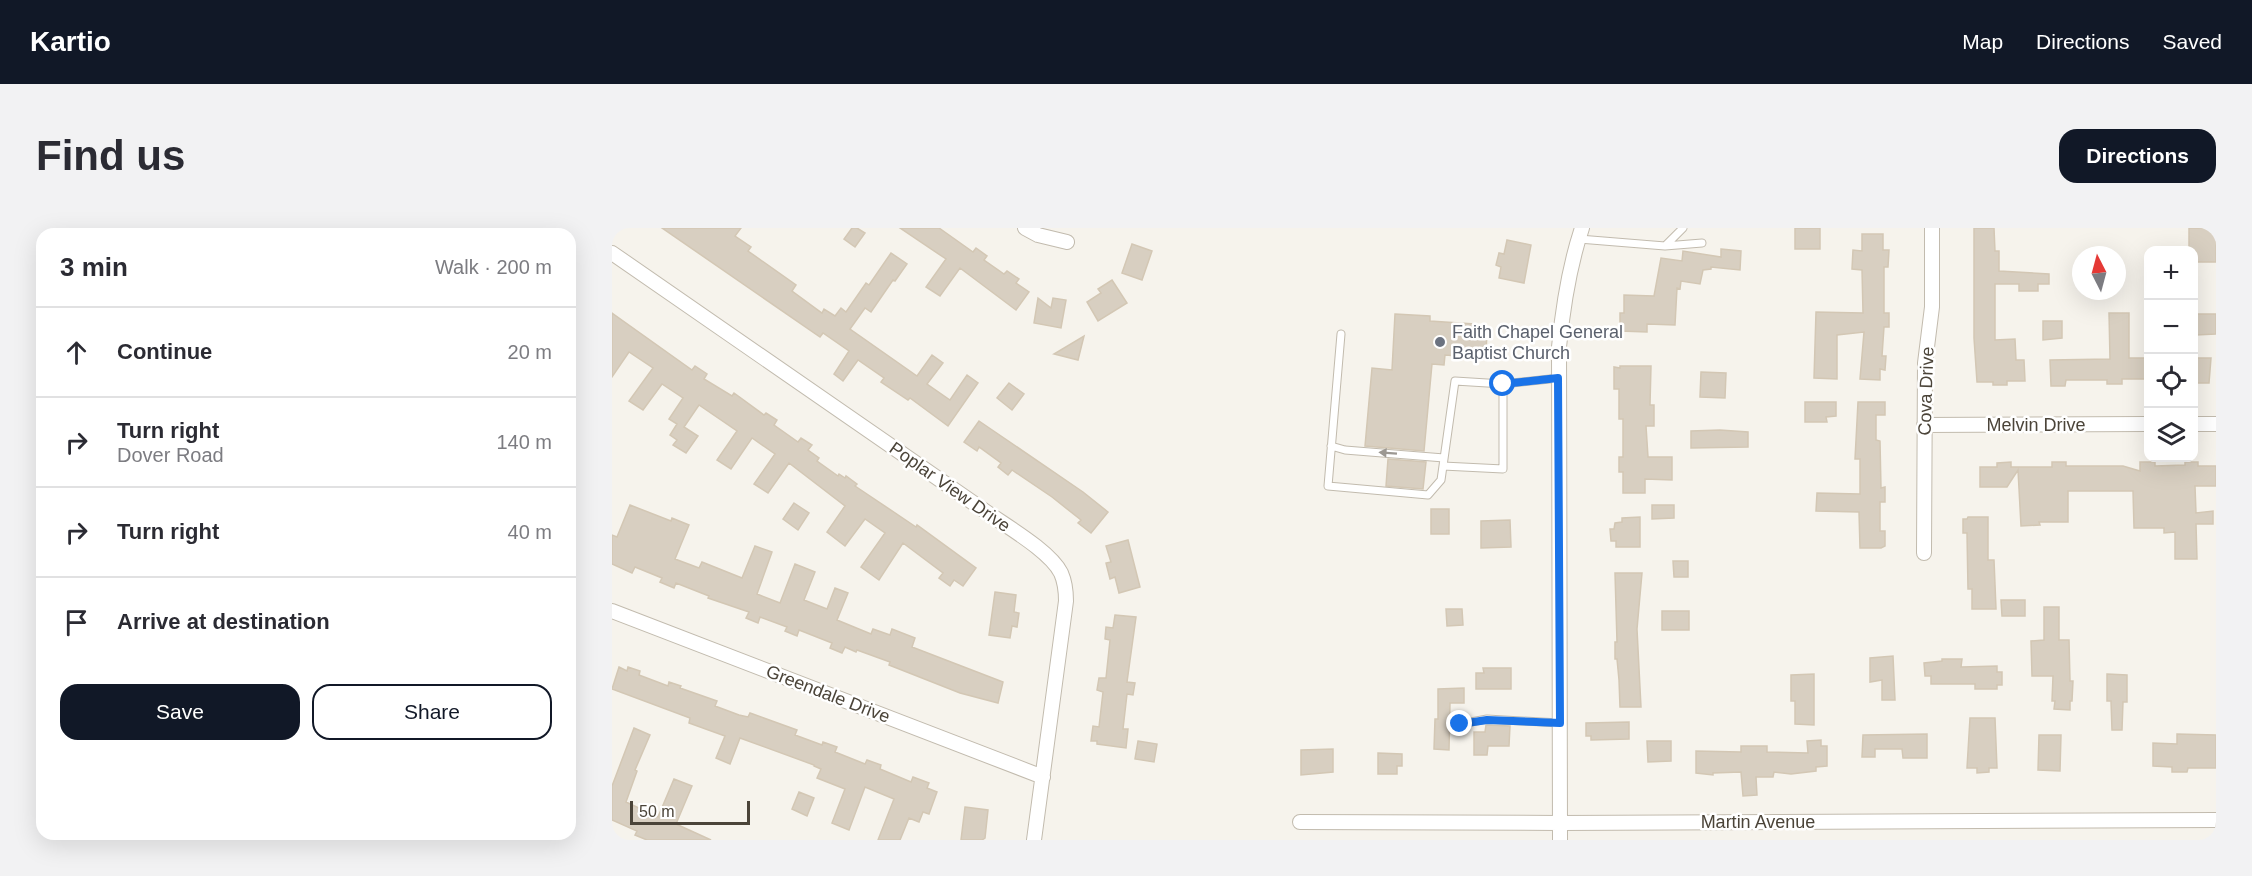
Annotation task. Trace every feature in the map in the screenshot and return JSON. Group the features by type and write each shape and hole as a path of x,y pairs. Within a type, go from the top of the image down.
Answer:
{"street":[{"path":"1025,228 1038,235 1067,242"},
{"name":"Cova Drive","path":"1924,553 1925,363 1932,307 1932,228"},
{"path":"1560,840 1558,378 1563,309 1580,233"},
{"name":"Poplar View Drive","path":"612,253 985,511 1053,561 1066,587 1066,601 1034,840"},
{"name":"Melvin Drive","path":"1924,425 2144,424"},
{"path":"2198,424 2216,424"},
{"name":"Greendale Drive","path":"612,611 1043,777"},
{"name":"Martin Avenue","path":"1300,822 2216,820"}],"lane":[{"path":"1665,246 1683,228"},
{"path":"1580,233 1665,246 1702,243"},
{"path":"1341,334 1328,486 1428,495 1441,480 1455,381 1503,384 1558,378"},
{"path":"1331,446 1345,450 1503,469 1503,384"},
{"path":"1460,724 1487,720 1560,723"}],"building":[{"path":"662,228 741,228 735,236 751,247 748,251 796,285 792,291 822,313 824,309 835,316 841,308 846,312 866,283 869,285 891,253 907,264 871,312 865,308 850,329 917,376 932,355 943,363 927,384 950,400 967,375 978,383 948,426 910,398 908,400 881,382 884,378 858,360 843,381 834,374 849,351 823,333 820,337"},
{"path":"852,228 865,233 855,247 844,239"},
{"path":"900,228 939,228 973,252 976,248 987,256 984,260 1004,274 1007,271 1019,279 1016,283 1029,292 1016,310 960,268 940,296 926,287 946,259"},
{"path":"1795,228 1820,228 1820,249 1795,249"},
{"path":"1974,228 1994,228 1995,251 1999,251 1999,271 2049,274 2049,284 2038,284 2038,291 2019,291 2019,284 1995,284 1995,340 2015,339 2016,360 2024,360 2025,381 2007,381 2007,385 1977,382 1974,338"},
{"path":"2189,228 2216,228 2216,262 2198,262 2198,246 2189,246"},
{"path":"1862,234 1883,234 1883,250 1889,250 1888,267 1884,267 1884,313 1889,313 1889,327 1884,327 1882,356 1886,356 1885,370 1880,369 1880,380 1860,379 1864,332 1837,335 1837,379 1814,378 1816,312 1863,313 1862,270 1852,269 1853,250 1862,251"},
{"path":"1507,240 1531,245 1524,283 1499,278 1501,267 1496,265 1499,253 1504,254"},
{"path":"1132,244 1152,251 1142,280 1122,273"},
{"path":"1721,249 1741,251 1740,270 1711,267 1711,269 1703,270 1700,284 1681,281 1680,289 1677,288 1675,325 1647,324 1647,332 1620,331 1620,313 1624,313 1624,295 1654,296 1661,258 1682,261 1683,251 1721,257"},
{"path":"1112,280 1127,303 1098,321 1087,302 1101,293 1098,289"},
{"path":"1038,298 1051,308 1053,298 1066,300 1061,328 1034,323"},
{"path":"612,313 692,370 695,366 707,374 704,379 732,396 734,393 764,415 766,413 777,420 774,425 798,442 801,438 812,445 808,450 819,458 817,461 838,476 839,474 845,478 846,476 857,484 855,486 916,527 917,525 976,568 963,586 954,580 950,586 939,578 943,573 903,543 879,580 861,567 885,533 865,519 845,546 827,532 845,506 789,463 768,493 754,484 775,454 752,438 731,469 717,460 737,431 699,405 684,427 698,436 686,453 673,445 677,440 670,435 677,424 669,419 683,398 662,384 643,410 629,401 653,368 629,352 612,377"},
{"path":"2109,313 2129,313 2129,358 2144,358 2144,379 2122,379 2122,384 2107,384 2107,380 2066,380 2065,386 2051,386 2050,360 2110,359"},
{"path":"1395,314 1430,316 1430,321 1474,324 1474,327 1487,330 1486,354 1471,355 1471,357 1445,355 1444,365 1432,364 1424,451 1365,446 1372,368 1392,370"},
{"path":"2198,314 2216,314 2216,334 2198,335"},
{"path":"2043,321 2062,321 2062,338 2043,340"},
{"path":"1084,336 1078,360 1054,354"},
{"path":"2198,358 2211,358 2209,383 2198,383"},
{"path":"1620,366 1651,366 1650,405 1654,405 1654,426 1646,426 1648,457 1672,457 1672,480 1645,479 1645,493 1623,493 1623,472 1619,472 1619,457 1623,457 1623,419 1619,419 1619,389 1614,389 1614,367 1620,368"},
{"path":"1701,372 1726,373 1725,398 1700,397"},
{"path":"1009,383 1024,394 1012,410 997,398"},
{"path":"1805,402 1836,402 1836,416 1826,417 1827,422 1805,422"},
{"path":"1858,402 1885,402 1885,415 1876,415 1876,440 1880,441 1881,488 1885,487 1885,502 1880,502 1880,531 1885,531 1885,546 1881,548 1860,548 1859,512 1816,511 1817,493 1860,494 1860,459 1855,459"},
{"path":"979,421 1083,492 1108,512 1091,533 1078,523 1081,520 1052,497 1012,470 1008,475 998,467 1001,463 979,447 977,451 964,442"},
{"path":"1691,431 1748,432 1748,447 1691,448"},
{"path":"1388,459 1426,462 1423,489 1386,486"},
{"path":"2011,462 2011,467 2052,467 2052,462 2066,462 2066,466 2123,466 2140,471 2140,462 2155,462 2155,466 2198,462 2198,466 2216,466 2216,486 2195,486 2196,513 2213,511 2213,524 2196,524 2197,559 2175,559 2175,532 2164,533 2164,528 2134,528 2133,491 2068,491 2068,522 2039,522 2040,525 2021,526 2018,470 2007,487 1980,487 1980,467 1997,467 1997,463"},
{"path":"794,503 809,513 798,530 783,519"},
{"path":"630,505 671,521 672,518 689,525 675,559 699,568 702,562 742,578 755,546 772,552 757,594 780,603 795,564 815,572 804,600 827,609 835,588 848,593 837,620 871,634 873,629 890,635 892,629 915,638 912,647 1003,682 998,703 960,693 857,650 856,652 845,647 842,653 830,648 832,643 799,630 797,636 785,631 787,627 760,617 758,623 746,618 749,612 708,598 709,596 676,583 674,588 660,582 662,578 635,567 632,573 612,564 612,535 617,537"},
{"path":"1652,505 1674,505 1674,518 1652,519"},
{"path":"1431,509 1449,509 1449,534 1431,534"},
{"path":"1640,517 1640,547 1616,547 1616,541 1611,541 1610,529 1614,529 1615,523 1622,522 1622,518"},
{"path":"1988,517 1988,560 1994,560 1996,609 1972,609 1972,589 1968,589 1967,533 1963,533 1963,519"},
{"path":"1510,520 1511,547 1481,548 1481,521"},
{"path":"1128,540 1140,587 1119,593 1115,577 1110,579 1106,563 1111,562 1106,546"},
{"path":"1673,561 1688,561 1688,577 1674,577"},
{"path":"1615,573 1642,573 1637,629 1641,707 1620,707 1617,659 1615,659 1615,642 1617,642"},
{"path":"995,592 1016,595 1014,612 1019,613 1017,627 1012,626 1010,638 989,635"},
{"path":"2001,600 2025,600 2025,616 2002,616"},
{"path":"2044,607 2059,607 2059,640 2069,640 2070,681 2073,681 2070,710 2054,709 2053,676 2032,676 2031,641 2044,640"},
{"path":"1446,609 1462,609 1463,625 1447,626"},
{"path":"1662,611 1689,611 1689,630 1662,630"},
{"path":"1115,615 1136,617 1127,682 1135,683 1133,695 1127,694 1123,729 1128,729 1126,748 1091,741 1093,726 1099,727 1103,692 1097,690 1099,678 1106,678 1110,640 1105,639 1106,627 1113,628"},
{"path":"1893,656 1895,700 1882,700 1882,680 1870,682 1870,658"},
{"path":"1942,659 1962,659 1961,667 1997,666 1997,672 2002,672 2002,685 1997,685 1997,689 1975,689 1975,684 1931,684 1931,676 1925,676 1924,663 1942,661"},
{"path":"619,667 627,671 628,667 640,671 639,675 668,686 669,682 681,686 680,688 717,701 715,706 739,715 748,717 750,713 797,730 795,735 822,745 823,742 837,747 835,752 865,764 867,760 881,765 880,769 911,782 913,777 929,783 927,788 937,792 929,814 923,812 919,822 909,818 900,840 878,840 894,799 865,787 849,830 832,823 845,789 817,778 821,769 740,738 730,764 716,758 725,736 689,723 690,718 612,689"},
{"path":"1483,668 1511,668 1511,689 1476,689 1476,673 1484,673"},
{"path":"1814,674 1814,725 1795,724 1795,701 1791,701 1791,675"},
{"path":"2107,674 2127,675 2127,702 2123,702 2122,730 2112,730 2111,701 2107,701"},
{"path":"1464,688 1464,703 1450,703 1449,750 1434,749 1435,719 1438,719 1438,689"},
{"path":"1970,718 1995,718 1997,768 1989,768 1989,772 1977,773 1977,768 1967,768"},
{"path":"1629,722 1629,739 1591,740 1591,736 1586,736 1586,723"},
{"path":"1486,725 1510,726 1509,746 1488,746 1487,755 1474,755 1474,732 1485,732"},
{"path":"634,728 650,735 635,770 637,771 626,802 658,817 674,779 692,786 676,824 711,840 647,840 635,835 637,831 612,820 612,786"},
{"path":"1927,734 1927,758 1903,758 1902,749 1875,749 1875,757 1862,757 1863,735"},
{"path":"2177,734 2216,735 2216,768 2188,768 2187,772 2172,772 2172,767 2153,766 2153,743 2177,744"},
{"path":"2039,735 2061,735 2060,771 2038,770"},
{"path":"1821,740 1821,746 1827,746 1827,766 1816,767 1816,771 1791,774 1774,772 1773,777 1756,777 1757,795 1743,796 1741,772 1713,773 1713,775 1696,773 1696,751 1741,752 1741,746 1767,746 1767,752 1808,753 1807,741"},
{"path":"1138,741 1157,744 1154,762 1135,759"},
{"path":"1647,741 1671,741 1671,761 1648,762"},
{"path":"1333,749 1333,772 1301,775 1301,750"},
{"path":"1378,753 1402,754 1402,766 1397,766 1397,774 1378,774"},
{"path":"799,792 814,798 807,816 792,809"},
{"path":"965,807 988,810 985,838 982,840 961,840"}],"place":[{"name":"Faith Chapel General Baptist Church","path":"1440,342"}],"route":[{"path":"1460,724 1487,720 1560,723 1558,378 1503,384"}]}
